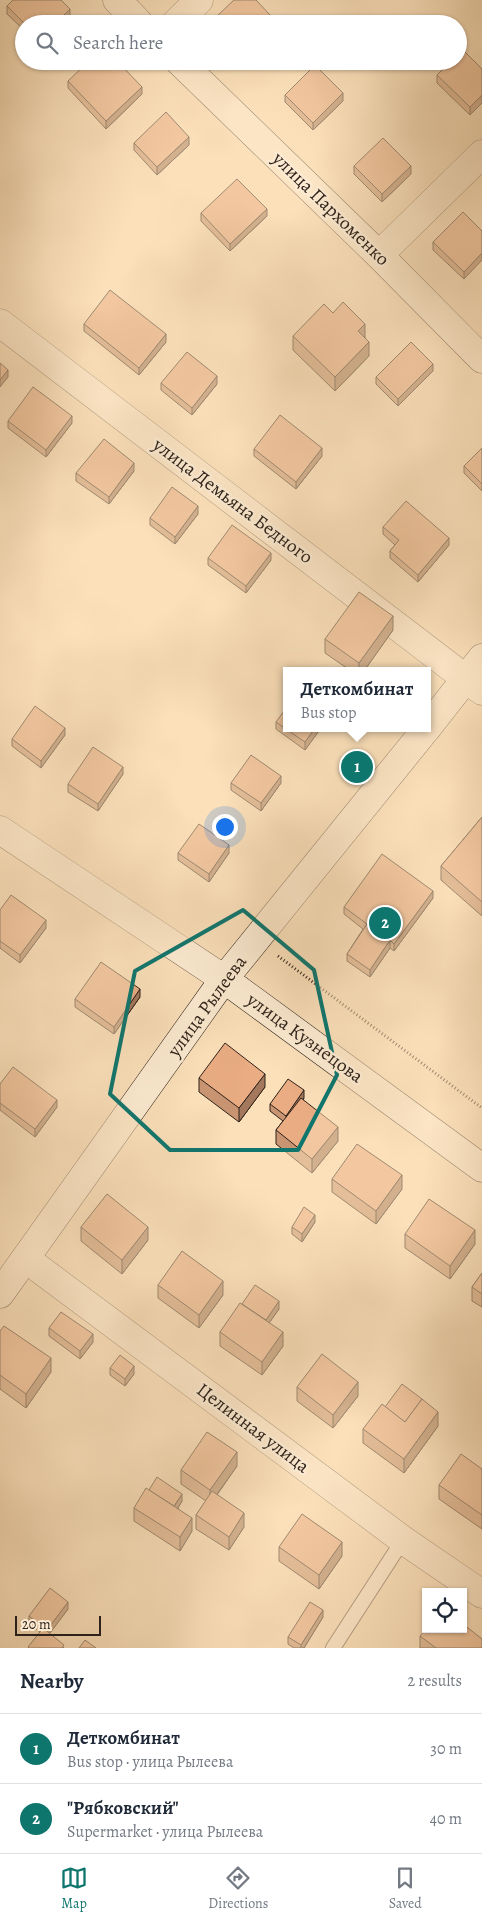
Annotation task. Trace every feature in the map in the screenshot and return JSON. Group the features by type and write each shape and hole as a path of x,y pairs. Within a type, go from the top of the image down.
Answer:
{"street":[{"path":"116,0 131,15"},
{"path":"184,15 199,0"},
{"name":"улица Пархоменко","path":"187,70 379,255 482,359"},
{"path":"379,255 482,154"},
{"name":"улица Демьяна Бедного","path":"0,323 477,676"},
{"name":"улица Рылеева","path":"431,724 477,676"},
{"name":"улица Рылеева","path":"0,1294 224,979 424,732"},
{"name":"улица Кузнецова","path":"0,830 224,979 482,1168"},
{"name":"Целинная улица","path":"26,1259 402,1540 482,1594"}],"lane":[{"path":"333,1648 402,1540"}],"path":[{"path":"256,940 482,1108"}],"highlighted area":[{"path":"243,910 314,970 337,1075 298,1150 170,1150 110,1094 135,971"}],"building":[{"path":"13,0 61,0 70,9 64,15 16,15 7,6"},
{"path":"234,0 256,0 270,15 218,15"},
{"path":"467,54 482,69 482,95 470,107 437,75 442,70 467,70"},
{"path":"80,70 126,70 142,87 106,121 68,81"},
{"path":"310,70 320,70 343,93 313,123 285,95"},
{"path":"166,112 189,137 157,167 134,143"},
{"path":"383,138 411,166 382,194 354,166"},
{"path":"237,179 267,209 230,244 201,213"},
{"path":"463,212 482,231 482,253 464,272 433,242"},
{"path":"110,290 166,334 139,368 84,324"},
{"path":"343,302 365,324 358,331 369,342 335,377 293,336 324,304 333,313"},
{"path":"411,342 433,364 398,399 376,377"},
{"path":"187,352 217,376 192,408 161,383"},
{"path":"0,363 8,370 0,380"},
{"path":"33,387 72,416 46,450 8,421"},
{"path":"280,415 322,448 296,482 254,449"},
{"path":"104,439 134,463 109,497 76,473"},
{"path":"482,448 482,484 464,466"},
{"path":"172,487 198,506 175,537 150,518"},
{"path":"406,501 449,538 418,575 390,551 399,540 383,527"},
{"path":"232,525 271,553 246,586 208,558"},
{"path":"359,592 393,616 359,663 325,639"},
{"path":"35,706 65,728 41,761 12,739"},
{"path":"283,712 283,727 276,722"},
{"path":"290,732 312,732 305,742"},
{"path":"93,747 123,767 98,804 68,784"},
{"path":"251,755 281,776 261,803 231,783"},
{"path":"482,817 482,902 441,866"},
{"path":"199,824 229,845 209,874 178,853"},
{"path":"382,854 433,891 394,944 390,940 370,970 347,954 367,924 344,907"},
{"path":"11,895 46,920 20,955 0,941 0,910"},
{"path":"101,962 140,989 114,1027 75,999"},
{"path":"225,1043 265,1074 239,1108 199,1078"},
{"path":"13,1067 57,1100 35,1129 0,1103 0,1084"},
{"path":"288,1079 304,1090 286,1116 270,1104"},
{"path":"301,1098 338,1127 312,1159 276,1130"},
{"path":"357,1144 402,1175 376,1211 332,1179"},
{"path":"107,1194 148,1227 122,1260 81,1227"},
{"path":"429,1199 475,1230 450,1266 405,1234"},
{"path":"304,1207 315,1215 302,1234 292,1227"},
{"path":"182,1251 223,1281 199,1315 158,1285"},
{"path":"482,1273 482,1294 472,1287"},
{"path":"255,1285 279,1301 266,1320 242,1304"},
{"path":"240,1303 283,1332 262,1362 220,1332"},
{"path":"61,1312 93,1334 80,1351 49,1328"},
{"path":"4,1326 51,1358 26,1394 0,1375 0,1331"},
{"path":"322,1354 358,1382 333,1415 297,1387"},
{"path":"120,1355 134,1366 125,1379 110,1368"},
{"path":"402,1384 422,1399 405,1422 385,1407"},
{"path":"422,1399 438,1412 404,1459 363,1429 382,1404 405,1422"},
{"path":"207,1432 237,1452 210,1490 181,1470"},
{"path":"461,1454 482,1469 482,1515 439,1485"},
{"path":"157,1477 182,1494 174,1506 149,1490"},
{"path":"146,1488 192,1518 180,1537 134,1508"},
{"path":"212,1491 244,1513 229,1537 196,1515"},
{"path":"302,1514 342,1542 319,1575 279,1547"},
{"path":"50,1588 68,1602 47,1630 29,1616"},
{"path":"310,1602 323,1610 301,1645 288,1637"},
{"path":"467,1627 482,1639 482,1648 436,1648 420,1636 423,1633 467,1633"},
{"path":"43,1628 64,1645 62,1648 28,1647"},
{"path":"85,1640 96,1648 79,1648"}],"place":[{"name":"Деткомбинат","path":"357,767"},
{"name":"\"Рябковский\"","path":"385,923"}]}
